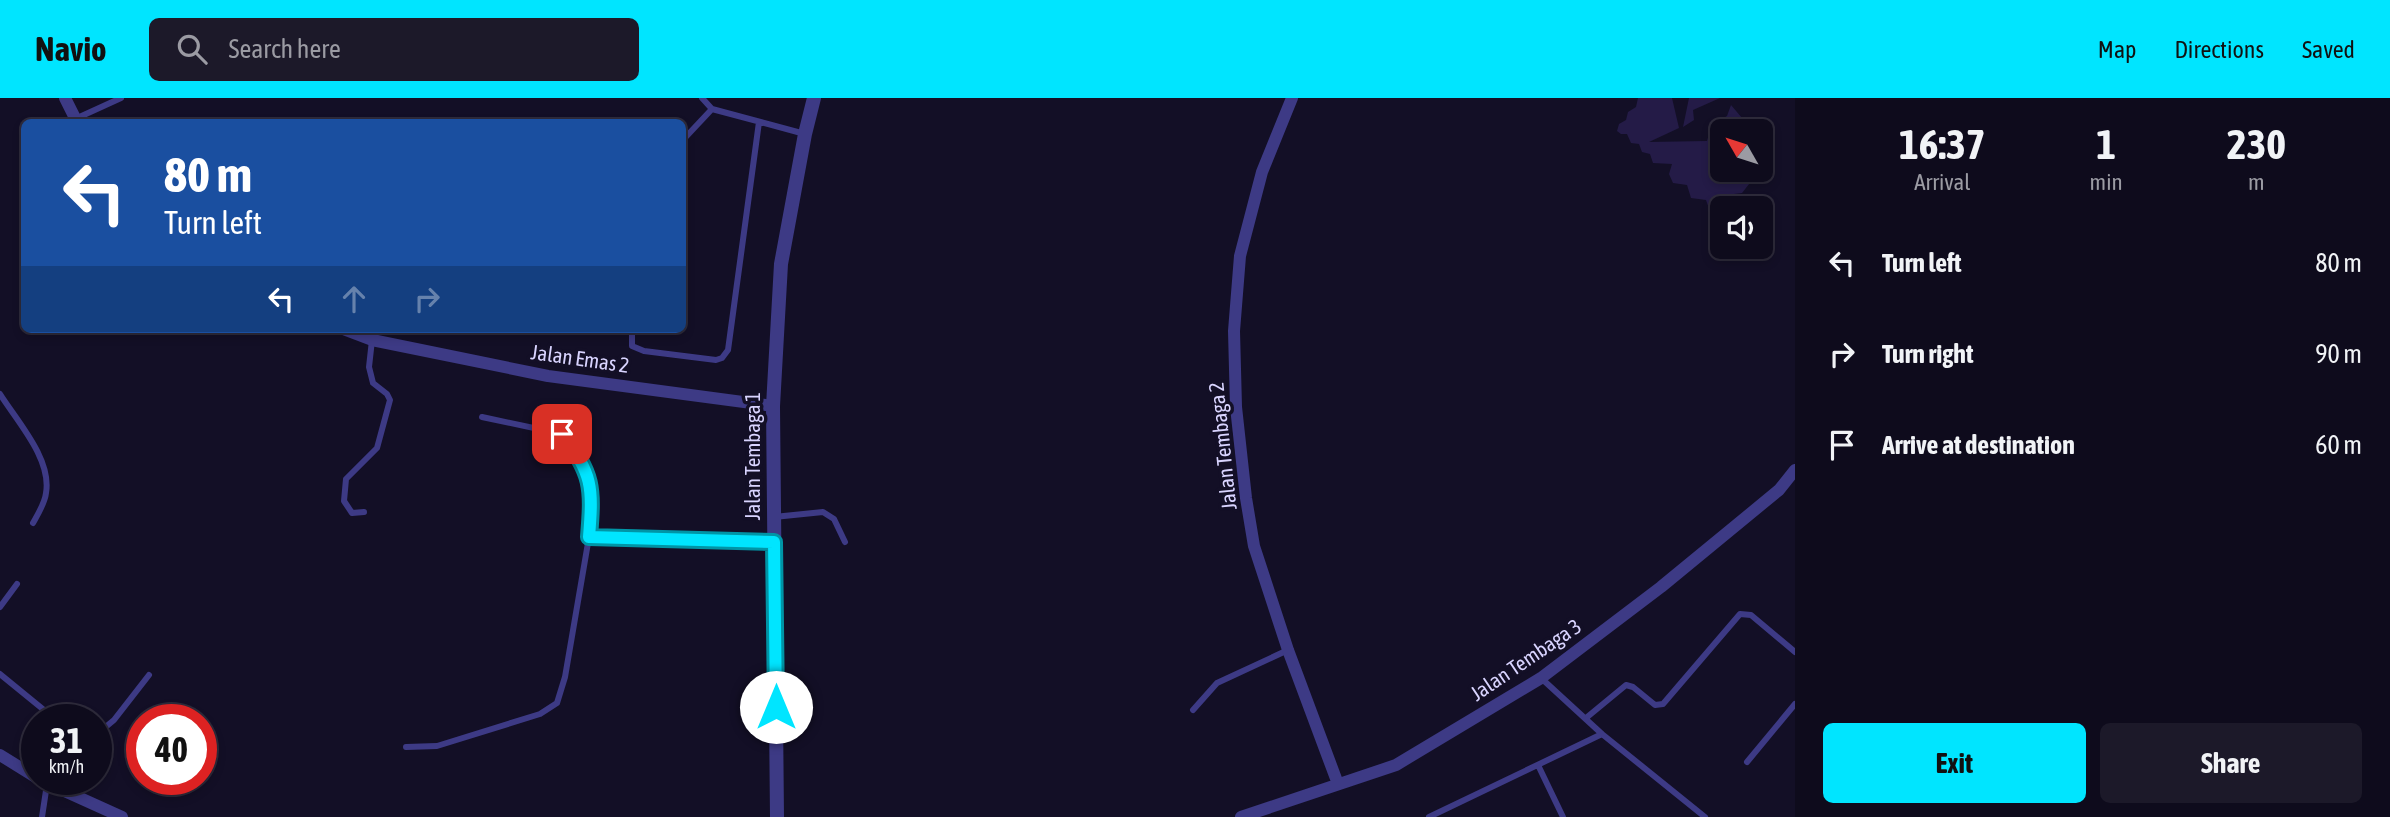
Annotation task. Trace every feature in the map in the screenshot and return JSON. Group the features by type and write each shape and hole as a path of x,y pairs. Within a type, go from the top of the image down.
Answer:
{"street":[{"path":"65,98 75,119"},
{"name":"Jalan Tembaga 1","path":"777,817 773,406 781,264 814,98"},
{"name":"Jalan Tembaga 2","path":"1292,98 1262,172 1240,256 1234,331 1236,407 1254,546 1288,650 1338,784"},
{"name":"Jalan Emas 2","path":"354,333 372,340 548,376 773,406"},
{"name":"Jalan Tembaga 3","path":"1241,817 1396,765 1541,678 1661,587 1779,490 1795,470"},
{"path":"0,755 21,768"},
{"path":"74,795 122,817"}],"lane":[{"path":"702,98 712,109 805,134"},
{"path":"80,119 117,99"},
{"path":"686,137 712,109"},
{"path":"632,333 632,346 643,351 716,360 722,358 728,350 759,122"},
{"path":"364,512 352,513 344,501 346,479 377,448 390,400 387,394 373,383 369,367 372,340"},
{"path":"0,394 33,443 43,465 47,482 46,496 33,523"},
{"path":"406,747 437,746 540,714 557,703 567,666 589,537 592,498 588,473 579,455 562,434 482,417"},
{"path":"774,517 823,512 834,519 845,542"},
{"path":"589,537 774,542"},
{"path":"0,607 17,584"},
{"path":"1586,718 1626,685 1655,705 1662,704 1740,614 1751,615 1795,652"},
{"path":"1193,710 1217,683 1288,650"},
{"path":"0,674 37,704"},
{"path":"112,722 149,675"},
{"path":"1541,678 1602,734 1705,817"},
{"path":"1747,762 1795,704"},
{"path":"1429,817 1602,734"},
{"path":"1538,765 1563,817"},
{"path":"41,795 42,817"}],"building":[{"path":"1638,98 1672,98 1679,128 1649,142 1707,141 1710,134 1710,182 1751,182 1742,193 1710,196 1710,211 1706,200 1691,198 1687,185 1673,183 1669,174 1672,164 1653,163 1650,154 1642,152 1639,144 1631,143 1627,134 1617,131 1619,124 1626,120 1628,112 1636,107"},
{"path":"1689,98 1720,98 1693,110 1694,120 1683,127"},
{"path":"1731,105 1743,119 1722,119 1727,116"}],"route":[{"path":"562,434 579,455 588,473 592,498 589,537 774,542 776,707"}]}
